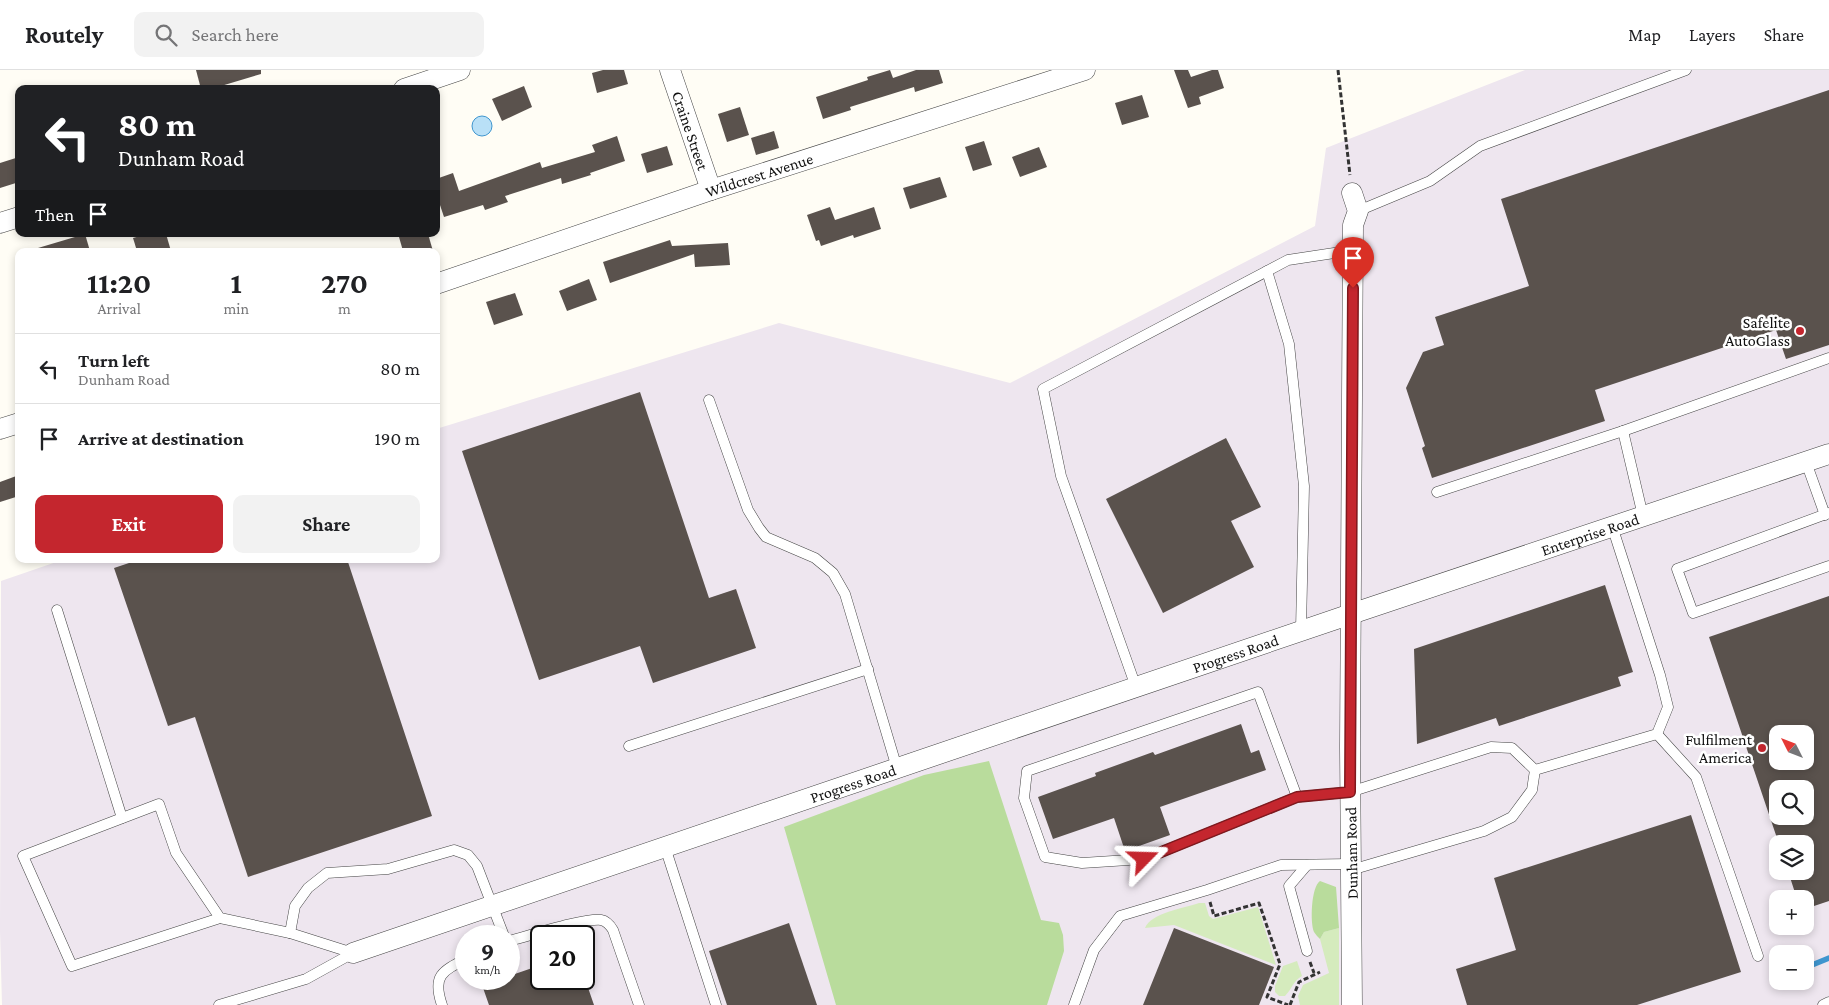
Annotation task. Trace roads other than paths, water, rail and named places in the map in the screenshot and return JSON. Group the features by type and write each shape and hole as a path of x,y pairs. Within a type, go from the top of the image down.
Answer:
{"street":[{"path":"416,85 460,70"},
{"name":"Craine Street","path":"670,70 711,190"},
{"name":"Wildcrest Avenue","path":"440,283 711,190 1085,70"},
{"name":"Dunham Road","path":"1352,1005 1350,792 1353,225 1355,202"},
{"path":"0,223 15,218"},
{"path":"0,429 15,424"},
{"name":"Enterprise Road","path":"1351,614 1829,454"},
{"name":"Progress Road","path":"352,953 1351,614"}],"lane":[{"path":"1355,202 1430,181 1480,146 1686,70"},
{"path":"1136,687 1061,476 1043,389 1288,260 1354,250"},
{"path":"1266,271 1289,344 1304,486 1301,630"},
{"path":"1437,492 1623,431 1829,358"},
{"path":"709,400 748,510 766,537 815,558 833,573 845,594 897,768"},
{"path":"1623,431 1643,516"},
{"path":"1806,462 1827,514 1676,569 1693,614 1829,566"},
{"path":"1612,526 1660,675 1668,707 1657,734"},
{"path":"57,610 122,818"},
{"path":"629,746 868,669"},
{"path":"1297,797 1258,692 1027,771 1024,798 1046,857 1082,863 1144,859 1297,797 1350,792 1491,747 1512,748 1535,770"},
{"path":"1535,770 1657,734"},
{"path":"1657,734 1696,777 1758,956"},
{"path":"1074,1005 1094,950 1120,916 1281,865 1351,867 1484,831 1512,817 1532,790 1535,770"},
{"path":"220,918 176,854 158,804 23,856 72,966 220,918 290,933 352,953"},
{"path":"664,847 716,1005"},
{"path":"290,933 295,906 308,888 327,873 388,869 454,850 468,855 476,866 499,925"},
{"path":"1306,865 1289,886 1307,951"},
{"path":"520,938 585,922 602,920 609,924 613,930 639,1005"},
{"path":"219,1005 306,978 352,953"},
{"path":"442,1005 438,993 439,977 455,965"},
{"path":"1824,1005 1829,1002"}],"water":[{"path":"482,116 489,119 492,126 489,133 482,136 475,133 472,126 475,119"}],"waterway":[{"path":"1814,964 1829,958"}],"place":[{"name":"Safelite AutoGlass","path":"1800,331"},
{"name":"Fulfilment America","path":"1762,748"}]}
